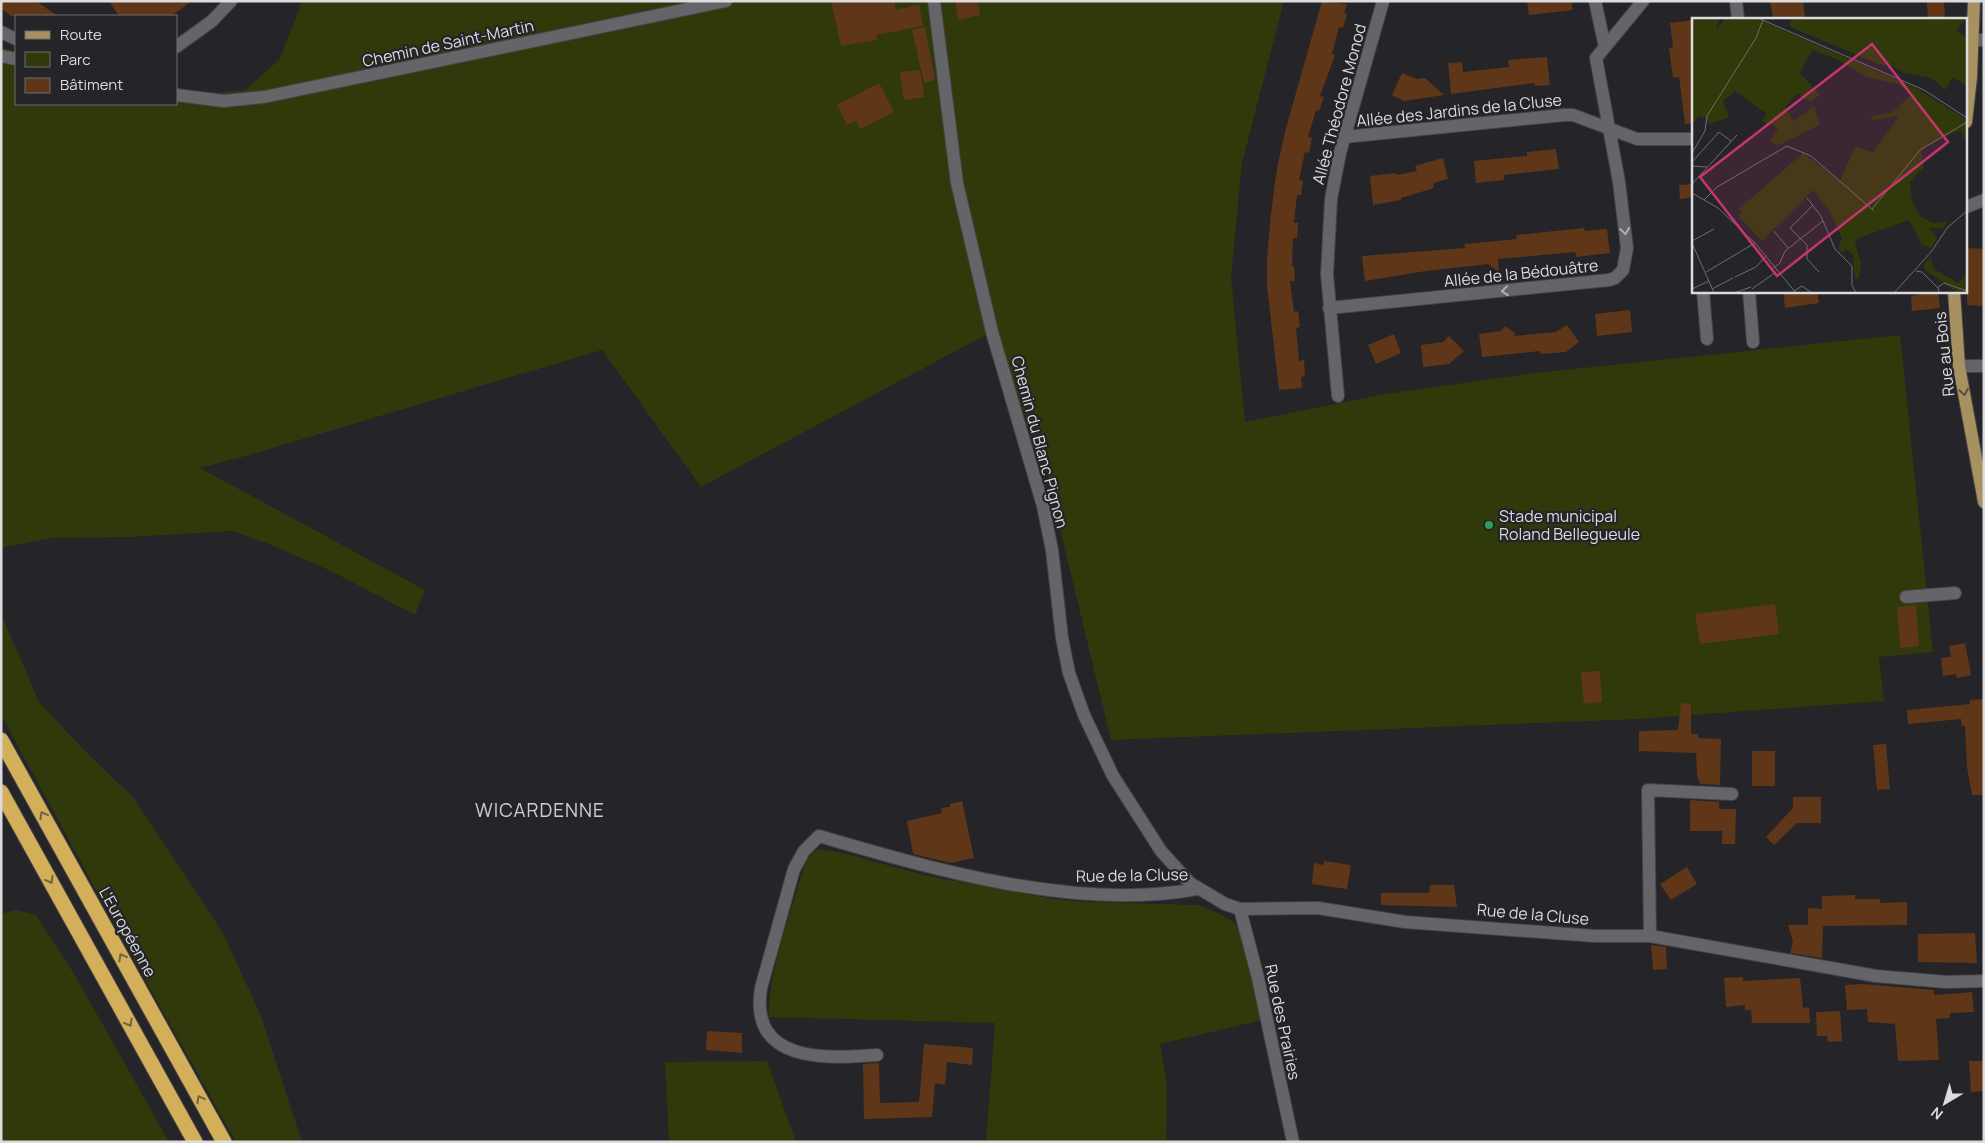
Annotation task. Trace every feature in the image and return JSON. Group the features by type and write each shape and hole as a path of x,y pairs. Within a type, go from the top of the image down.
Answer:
{"highway":[{"name":"L'Européenne","path":"1,740 224,1142"},
{"path":"1,792 195,1142"}],"main road":[{"path":"1968,92 1969,77 1979,40 1974,1"},
{"name":"Rue au Bois","path":"1954,292 1959,366 1984,502"}],"street":[{"path":"178,46 221,14 231,1"},
{"name":"Chemin de Saint-Martin","path":"178,95 224,101 264,97 726,1"},
{"name":"Chemin du Blanc Pignon","path":"934,1 957,183 992,332 1043,506 1052,550 1062,638 1069,673 1100,751 1131,806 1161,851 1197,889"},
{"name":"Allée Théodore Monod","path":"1338,396 1327,274 1328,236 1333,183 1383,1"},
{"path":"1595,1 1605,47"},
{"path":"1608,129 1596,58 1643,1"},
{"path":"1736,1 1738,18"},
{"path":"1,32 15,38"},
{"path":"1,56 15,59"},
{"name":"Allée des Jardins de la Cluse","path":"1344,138 1573,115 1636,139 1692,139"},
{"name":"Allée de la Bédouâtre","path":"1329,308 1615,278 1623,270 1627,256 1619,182 1608,129"},
{"path":"1968,206 1984,200"},
{"path":"1703,292 1707,339"},
{"path":"1749,292 1753,342"},
{"path":"1959,366 1984,366"},
{"path":"1906,597 1955,593"},
{"path":"1650,936 1648,790 1732,794"},
{"name":"Rue de la Cluse","path":"877,1056 838,1058 791,1050 777,1044 764,1026 759,1011 761,988 794,868 804,851 819,836 957,873 1052,891 1077,894 1160,894 1197,889 1240,909 1318,908 1405,922 1606,936 1650,936 1876,976 1946,982 1984,981"},
{"name":"Rue des Prairies","path":"1240,909 1258,978 1293,1142"}],"green space":[{"path":"302,1 1284,1 1242,163 1231,277 1245,422 1385,394 1535,373 1900,335 1933,652 1879,657 1884,701 1638,719 1111,740 1046,471 1012,382 997,329 701,487 602,350 200,468 425,590 415,615 331,571 266,543 232,531 130,537 51,538 1,548 1,48 15,51 15,105 178,105 178,88 217,93 245,90 280,59"},
{"path":"1,614 39,702 86,752 133,797 223,933 261,1016 302,1142 236,1142 1,715"},
{"path":"821,849 928,876 1053,899 1086,902 1197,905 1203,907 1220,914 1238,925 1255,942 1263,970 1271,1018 1160,1044 1167,1084 1166,1142 986,1142 995,1023 769,1017 777,959 788,918 806,861 813,852"},
{"path":"15,910 36,915 76,977 169,1142 1,1142 1,914"},
{"path":"767,1061 796,1142 669,1142 665,1062"}],"building":[{"path":"1,1 36,1 57,15 11,16 1,8"},
{"path":"109,1 192,1 172,15 118,15"},
{"path":"831,1 895,1 895,10 919,5 923,26 876,35 877,40 841,46"},
{"path":"955,1 978,1 980,15 958,20"},
{"path":"1322,1 1347,4 1344,13 1347,14 1343,28 1339,27 1332,54 1335,55 1320,96 1324,97 1319,111 1316,110 1308,137 1312,138 1309,153 1305,152 1299,180 1303,181 1301,195 1297,195 1294,223 1298,223 1297,238 1293,238 1292,266 1294,266 1295,281 1290,281 1294,312 1298,311 1300,327 1296,328 1299,361 1304,360 1305,376 1301,377 1302,388 1279,390 1267,286 1267,258 1271,213 1277,168 1286,128"},
{"path":"1527,1 1572,1 1572,10 1529,15"},
{"path":"1770,1 1803,1 1805,18 1773,18"},
{"path":"1927,1 1944,1 1945,18 1928,18"},
{"path":"1692,20 1692,123 1685,124 1679,77 1673,78 1669,48 1673,47 1670,23"},
{"path":"925,27 935,80 924,83 912,30"},
{"path":"1547,57 1550,85 1535,86 1534,83 1451,94 1448,63 1462,62 1463,72 1509,67 1508,60"},
{"path":"920,70 924,97 904,100 900,72"},
{"path":"1402,73 1417,79 1425,78 1444,95 1404,101 1392,95"},
{"path":"879,83 894,112 860,129 856,120 847,125 837,105"},
{"path":"1556,149 1559,169 1504,175 1504,180 1476,183 1474,161 1527,156 1527,152"},
{"path":"1443,158 1448,179 1433,183 1434,188 1401,198 1401,200 1373,205 1370,176 1395,173 1397,175 1417,171 1415,166"},
{"path":"1692,184 1692,197 1680,199 1679,185"},
{"path":"1584,228 1585,231 1607,229 1610,253 1576,257 1575,252 1498,259 1499,272 1488,264 1426,271 1365,281 1362,256 1465,248 1464,244 1517,239 1516,235"},
{"path":"1968,248 1984,249 1984,306 1967,305"},
{"path":"1783,292 1817,292 1819,303 1785,308"},
{"path":"1918,292 1938,292 1940,308 1912,311 1911,296 1918,295"},
{"path":"1630,310 1632,332 1597,336 1595,314"},
{"path":"1567,325 1579,342 1566,352 1541,354 1540,351 1482,357 1479,334 1501,331 1505,326 1514,332 1515,336 1556,332"},
{"path":"1394,334 1401,353 1376,364 1368,345"},
{"path":"1449,336 1464,351 1449,364 1423,367 1421,345 1443,342"},
{"path":"1775,604 1779,634 1700,644 1695,614"},
{"path":"1916,605 1919,646 1900,648 1897,607"},
{"path":"1965,643 1971,675 1957,678 1956,674 1943,676 1941,658 1951,657 1949,646"},
{"path":"1600,671 1602,702 1584,704 1581,672"},
{"path":"1984,699 1984,795 1972,795 1967,767 1965,726 1962,726 1961,719 1908,724 1907,710 1970,704 1970,700"},
{"path":"1681,703 1691,704 1691,734 1698,734 1698,738 1721,739 1720,785 1700,784 1697,775 1696,753 1639,751 1639,731 1678,730"},
{"path":"1886,744 1890,789 1877,790 1873,745"},
{"path":"1752,751 1775,751 1775,786 1752,786"},
{"path":"1793,797 1821,797 1821,823 1797,823 1774,845 1766,837 1793,808"},
{"path":"1690,800 1719,802 1719,809 1736,809 1735,844 1722,844 1722,831 1690,831"},
{"path":"962,801 974,858 951,863 913,854 907,821 942,813 941,808 950,807 950,804"},
{"path":"1324,861 1351,865 1347,889 1312,884 1314,863 1323,865"},
{"path":"1687,867 1697,884 1671,900 1660,884"},
{"path":"1430,885 1454,885 1457,907 1381,905 1381,893 1429,893"},
{"path":"1855,895 1855,899 1880,899 1880,903 1907,902 1907,925 1823,926 1822,958 1790,953 1793,941 1788,925 1808,925 1808,908 1822,909 1822,896"},
{"path":"1975,933 1977,963 1918,962 1918,934"},
{"path":"1651,945 1666,947 1667,969 1653,970"},
{"path":"1743,977 1743,981 1800,978 1803,1008 1809,1007 1810,1023 1752,1023 1751,1010 1745,1010 1745,1005 1726,1007 1724,978"},
{"path":"1862,984 1934,990 1934,995 1972,992 1974,1012 1950,1013 1950,1018 1936,1019 1939,1060 1898,1061 1895,1024 1868,1022 1867,1009 1847,1010 1845,985"},
{"path":"1840,1011 1842,1041 1828,1042 1827,1036 1817,1036 1816,1012"},
{"path":"707,1031 742,1033 742,1053 706,1050"},
{"path":"924,1044 973,1048 972,1065 947,1062 945,1085 935,1083 932,1117 864,1119 863,1064 879,1063 880,1103 919,1102"},
{"path":"1969,1061 1984,1061 1984,1091 1971,1092"}],"place":[{"name":"Stade municipal Roland Bellegueule","path":"1489,525"}],"district":[{"name":"WICARDENNE","path":"540,810"}]}
